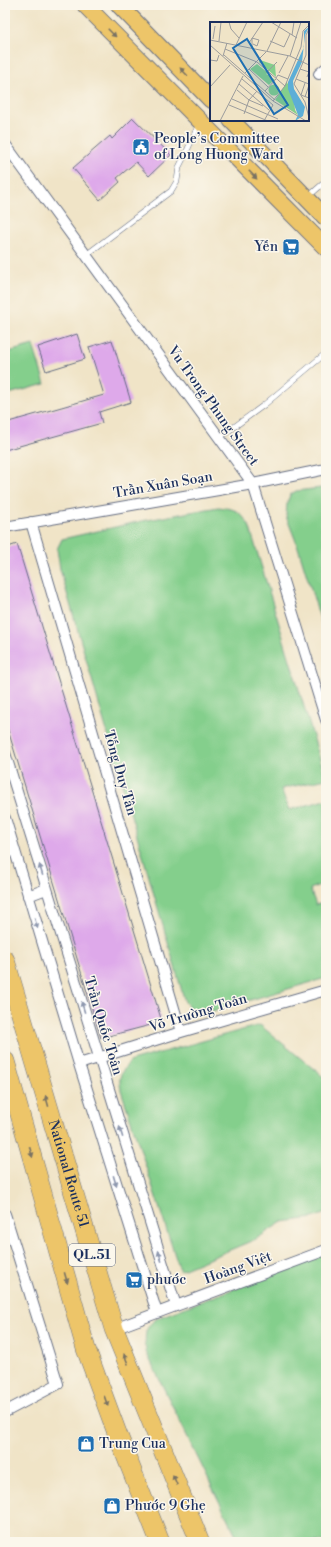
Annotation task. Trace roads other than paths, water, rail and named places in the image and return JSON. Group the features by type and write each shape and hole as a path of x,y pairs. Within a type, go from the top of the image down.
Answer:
{"highway":[{"name":"National Route 51","path":"5,960 114,1329 200,1542"},
{"name":"QL.51","path":"5,1061 86,1349 160,1542"}],"main road":[{"path":"85,5 326,248"},
{"path":"119,5 210,99"},
{"path":"231,121 326,218"}],"street":[{"name":"Vu Trong Phung Street","path":"5,144 253,484 326,720"},
{"name":"Trần Xuân Soạn","path":"5,526 253,484 326,469"},
{"name":"Tống Duy Tân","path":"31,522 181,1032"},
{"name":"Trần Quốc Toản","path":"5,753 98,1058 176,1306"},
{"path":"5,818 79,1064 157,1313"},
{"path":"28,896 46,889"},
{"name":"Võ Trường Toản","path":"79,1064 181,1032 326,990"},
{"path":"5,1214 58,1384 5,1412"},
{"name":"Hoàng Việt","path":"114,1329 326,1250"}],"lane":[{"path":"86,255 171,191 177,181 179,167 200,121"},
{"path":"306,198 326,181"},
{"path":"219,438 264,405 326,353"}],"place":[{"name":"People’s Committee of Long Huong Ward","path":"141,147"},
{"name":"Yến","path":"291,247"},
{"name":"phước","path":"134,1280"},
{"name":"Trung Cua","path":"86,1444"},
{"name":"Phước 9 Ghẹ","path":"112,1506"}]}
